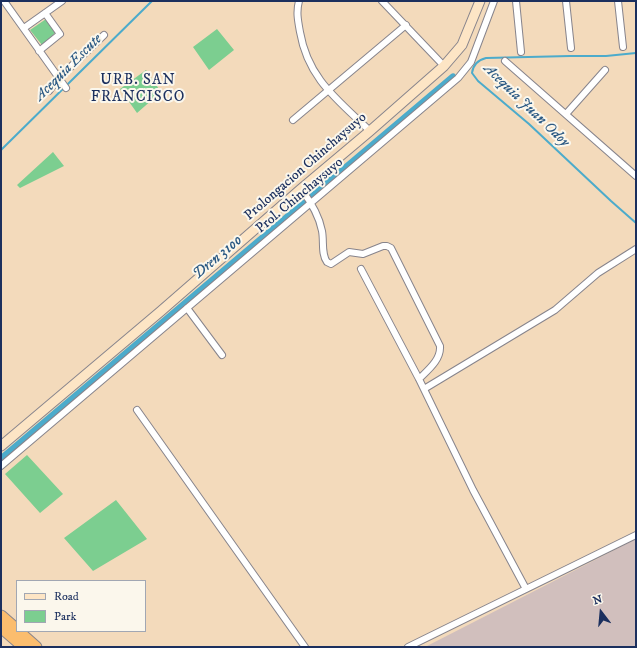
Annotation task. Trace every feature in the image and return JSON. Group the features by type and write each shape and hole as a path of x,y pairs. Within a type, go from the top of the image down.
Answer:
{"highway":[{"path":"1,616 16,628"},
{"path":"1,627 24,647"},
{"path":"20,632 36,647"}],"street":[{"path":"4,1 64,86"},
{"path":"24,28 62,1"},
{"path":"299,1 297,11 302,46 314,72 328,91 370,131"},
{"path":"382,1 444,66"},
{"name":"Prolongacion Chinchaysuyo","path":"1,446 303,191 444,66 462,45 480,1"},
{"name":"Prol. Chinchaysuyo","path":"1,466 311,201 458,78 471,62 494,1"},
{"path":"516,1 521,52"},
{"path":"566,1 571,48"},
{"path":"618,1 623,47"},
{"path":"39,51 60,34 45,13"},
{"path":"293,120 406,25"},
{"path":"49,91 59,78 104,35"},
{"path":"505,61 636,176"},
{"path":"566,114 605,70"},
{"path":"303,191 311,201 322,232 324,255 327,262 331,264 349,252 363,254 383,246 387,246 394,253 440,346 438,358 419,380"},
{"path":"424,389 555,310 598,273 636,249"},
{"path":"360,269 424,389 473,490 526,589"},
{"path":"187,308 222,355"},
{"path":"137,410 305,647"},
{"path":"408,647 636,535"}],"shaded area":[{"path":"636,539 636,647 425,647"}],"green space":[{"path":"46,19 55,33 42,45 30,30"},
{"path":"217,29 234,50 209,70 193,47"},
{"path":"146,70 161,92 137,113 120,89"},
{"path":"53,152 64,166 20,188 17,185"},
{"path":"27,455 63,494 40,513 5,474"},
{"path":"116,500 147,539 93,571 64,538"}],"waterway":[{"name":"Acequia Escute","path":"1,150 152,1"},
{"name":"Acequia Juan Odoy","path":"636,53 606,56 486,58 476,63 472,73 478,81 529,124 636,223"},
{"name":"Dren 3100","path":"1,459 453,77"}],"district":[{"name":"URB. SAN FRANCISCO","path":"138,90"}]}
